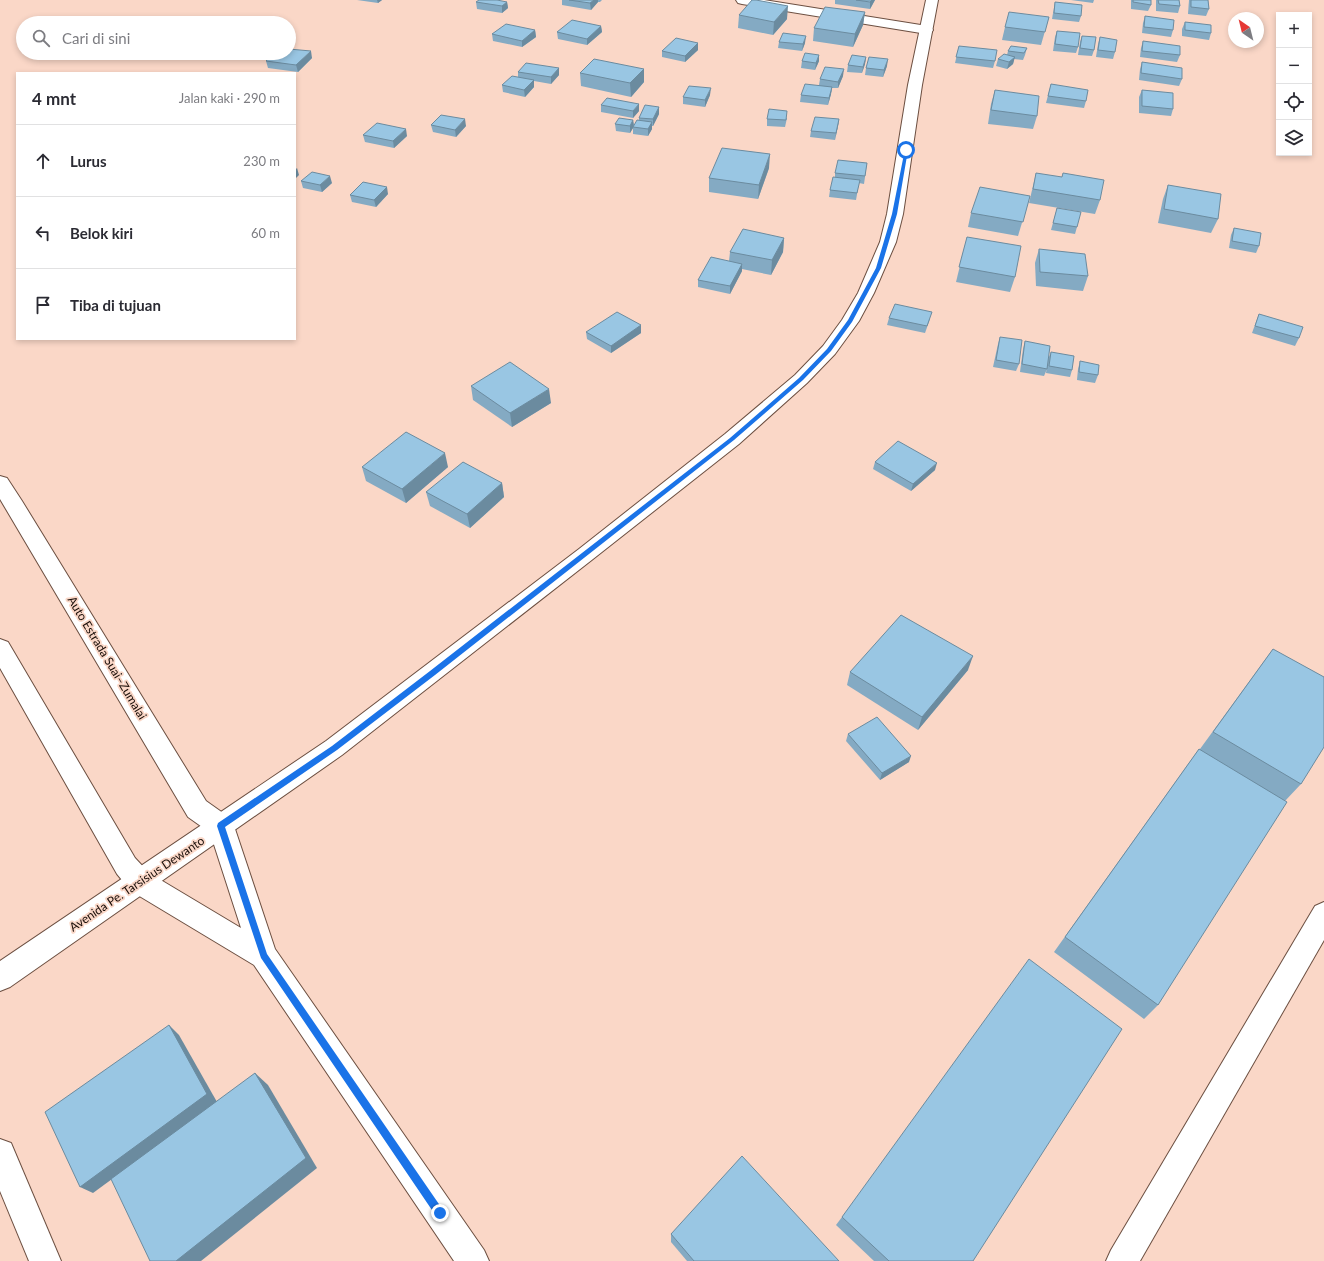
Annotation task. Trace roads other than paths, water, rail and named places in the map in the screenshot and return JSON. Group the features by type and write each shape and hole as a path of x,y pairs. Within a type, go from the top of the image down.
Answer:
{"main road":[{"path":"742,0 926,30"},
{"name":"Avenida Pe. Tarsisius Dewanto","path":"0,977 334,748 586,554 769,408 801,379 829,350 850,320 866,293 888,242 895,214 915,84 932,0"},
{"name":"Auto Estrada Suai–Zumalai","path":"0,483 197,809 221,826"},
{"path":"0,648 126,866 140,882 264,956"},
{"path":"221,826 264,956 473,1261"},
{"path":"1122,1261 1324,914"},
{"path":"0,1154 45,1261"}]}
